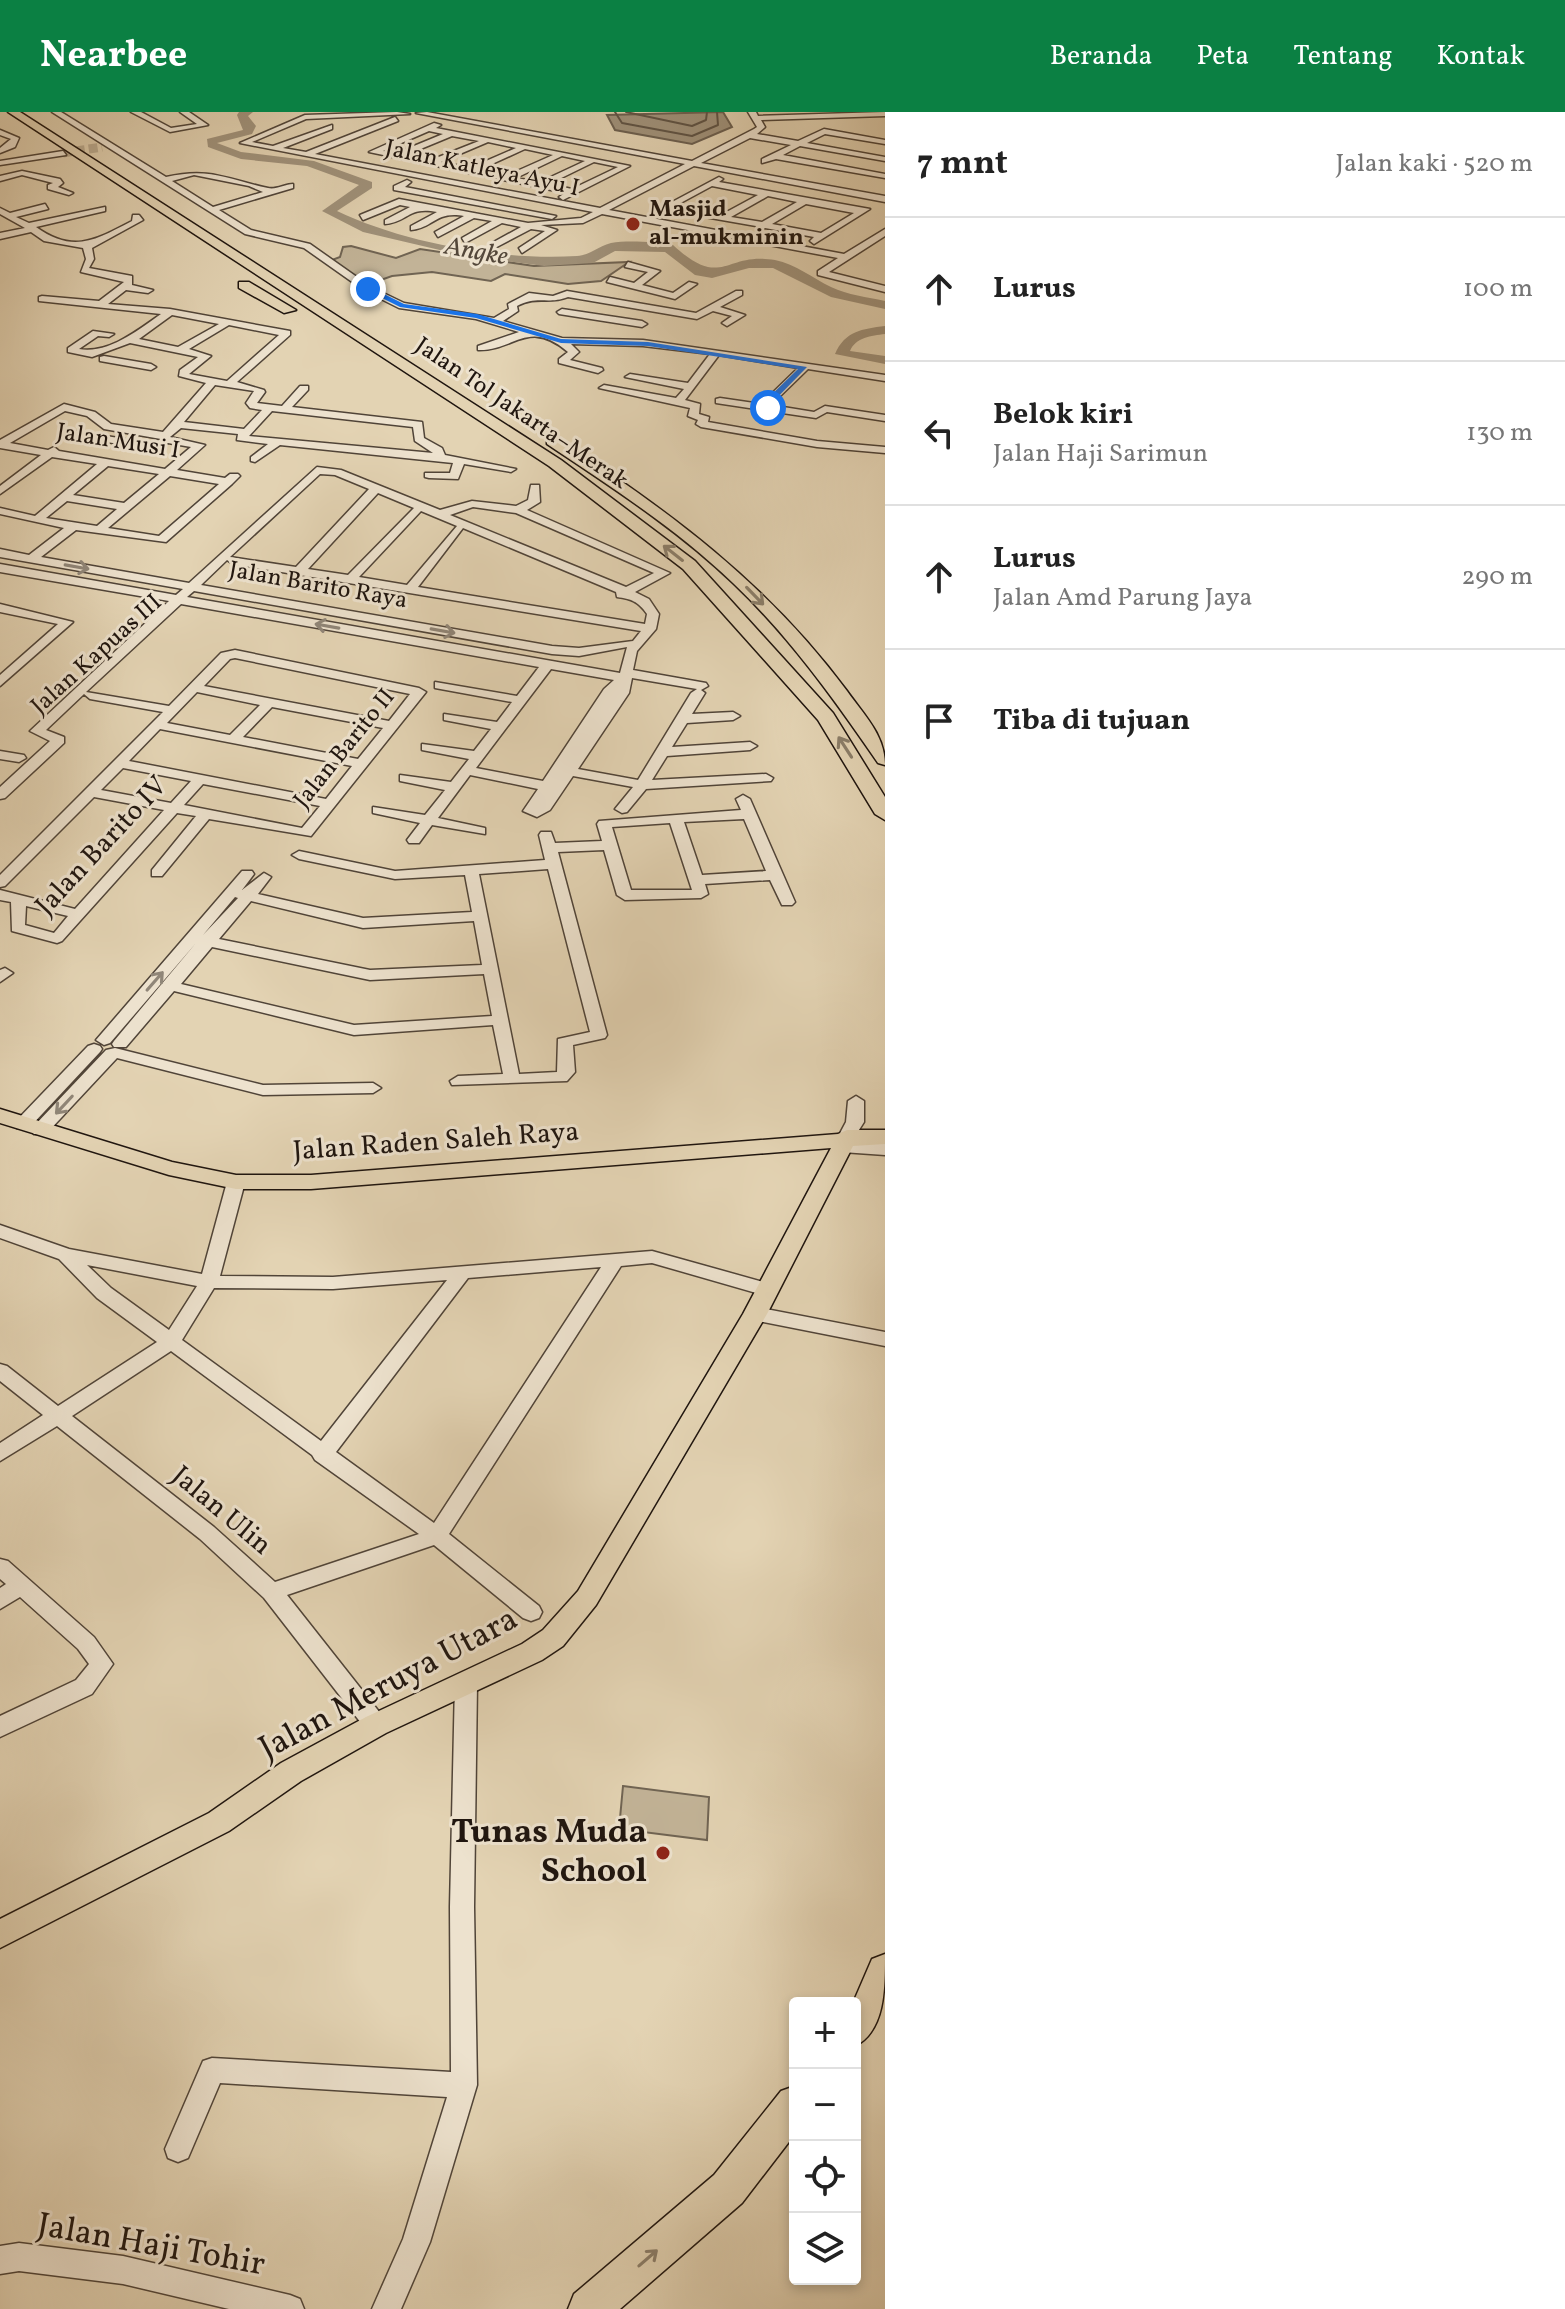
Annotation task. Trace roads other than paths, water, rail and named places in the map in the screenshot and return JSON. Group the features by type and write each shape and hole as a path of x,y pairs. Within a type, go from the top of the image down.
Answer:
{"highway":[{"path":"3,112 142,204 214,261"},
{"name":"Jalan Tol Jakarta–Merak","path":"13,112 438,378 597,470 717,560 796,639 885,759"},
{"name":"Jalan Tol Jakarta–Merak","path":"32,112 402,346"},
{"path":"244,285 373,357 438,378"},
{"name":"Jalan Tol Jakarta–Merak","path":"438,378 689,565 826,717 885,814"},
{"path":"861,2022 869,2012 885,1971"},
{"path":"589,2309 728,2189 789,2112"}],"main road":[{"name":"Jalan Raden Saleh Raya","path":"0,1116 169,1168 236,1182 311,1182 885,1137"},
{"name":"Jalan Meruya Utara","path":"0,1934 219,1822 291,1772 376,1725 532,1652 553,1638 587,1598 761,1302 844,1142"}],"street":[{"path":"56,112 106,146 254,235 303,244 393,303 496,321 561,341 648,344 885,378"},
{"path":"135,112 170,130 204,125 184,112"},
{"path":"443,112 548,136 885,197"},
{"path":"309,154 414,113"},
{"name":"Jalan Katleya Ayu I","path":"548,136 414,113 305,117 244,143 844,257"},
{"path":"493,246 530,225 579,221 749,135 761,127 754,115 885,114"},
{"path":"765,161 824,129 881,125"},
{"path":"279,128 377,126"},
{"path":"273,150 329,127"},
{"path":"550,203 574,192 629,165 487,140 433,127 370,153 574,192"},
{"path":"824,129 885,142"},
{"path":"0,132 15,138 15,142 0,151"},
{"path":"397,156 452,133"},
{"path":"359,134 398,141"},
{"path":"749,135 885,159"},
{"path":"470,171 548,136"},
{"path":"432,163 487,140"},
{"path":"0,165 63,153"},
{"path":"508,178 561,154"},
{"path":"775,156 885,176"},
{"path":"541,185 593,160"},
{"path":"0,165 57,181 59,183 51,187 69,193"},
{"path":"164,180 190,172 251,184 273,193"},
{"path":"0,179 22,173"},
{"path":"407,182 397,188 451,198 463,196 579,221"},
{"path":"680,210 718,183"},
{"path":"718,183 847,209 866,209 818,238 806,233 663,209 718,183"},
{"path":"211,210 290,186"},
{"path":"424,193 437,186"},
{"path":"722,218 766,194"},
{"path":"414,228 447,210 463,196"},
{"path":"4,214 46,205 28,200"},
{"path":"741,238 805,201"},
{"path":"363,217 394,202 553,230 522,250"},
{"path":"388,222 419,205"},
{"path":"0,236 102,209"},
{"path":"806,233 847,209"},
{"path":"4,214 47,239 88,247 135,223 139,219 136,217"},
{"path":"438,234 473,215"},
{"path":"465,240 501,220"},
{"path":"837,227 851,229"},
{"path":"866,232 883,234"},
{"path":"66,241 88,234"},
{"path":"883,234 821,273 885,289"},
{"path":"88,247 90,259 84,270 129,278 125,287 98,304"},
{"path":"315,251 339,252"},
{"path":"628,265 655,271 638,284"},
{"path":"864,284 876,276"},
{"path":"610,280 638,284 677,296 692,284"},
{"path":"125,287 148,290"},
{"path":"625,305 649,288"},
{"path":"496,321 530,295 554,299 567,294 697,316 740,292 721,288"},
{"path":"42,299 170,312 287,333 229,384"},
{"path":"713,308 740,315 727,323"},
{"path":"648,344 635,333 659,310"},
{"path":"109,334 96,333 71,350 92,354 131,339 170,312"},
{"path":"562,312 642,324"},
{"path":"104,359 149,371 177,350 230,321"},
{"path":"481,348 528,332"},
{"path":"131,339 206,356 184,372 184,376"},
{"path":"561,341 574,352 563,361 598,370"},
{"path":"679,402 684,398 687,386 716,352"},
{"path":"749,433 766,407 804,367"},
{"path":"172,374 257,389 260,394 251,404 285,409 360,411 420,425 419,439 438,450 440,457"},
{"path":"630,377 687,386"},
{"path":"0,445 64,407 91,414 108,427 165,436 212,382"},
{"path":"285,409 304,388"},
{"path":"604,388 696,406 693,416 705,419 701,424 885,450"},
{"path":"720,401 816,415 825,409 885,418"},
{"path":"270,407 241,438 440,457 511,469"},
{"path":"182,420 245,432"},
{"path":"0,491 85,426"},
{"path":"0,511 99,530 200,444 167,440 153,447 74,434"},
{"path":"255,459 276,443"},
{"name":"Jalan Musi I","path":"0,445 231,479 162,540 99,530"},
{"path":"37,520 106,462"},
{"path":"429,475 454,477 459,462"},
{"name":"Jalan Kapuas III","path":"184,600 46,736 37,731 313,479 337,478 374,490"},
{"path":"518,510 534,502 535,487"},
{"path":"374,490 415,511 436,516 458,529 513,548"},
{"path":"374,490 622,593 642,614 645,628 628,660 622,693 594,725 545,786 530,809 533,813 545,807 594,725"},
{"path":"299,571 374,490"},
{"path":"64,497 126,507"},
{"path":"436,516 472,504 518,510 664,573 622,593"},
{"path":"351,579 415,511"},
{"path":"27,558 68,525"},
{"name":"Jalan Kapuas III","path":"198,587 233,560 262,527"},
{"path":"410,589 458,529"},
{"name":"Jalan Barito Raya","path":"0,553 552,650 628,660"},
{"path":"233,560 645,628"},
{"path":"0,584 6,571"},
{"name":"Jalan Barito Raya","path":"6,571 547,665 628,660"},
{"path":"459,597 469,582"},
{"path":"0,682 67,622 2,610"},
{"name":"Jalan Barito II","path":"194,688 230,655 418,690 304,833 205,814"},
{"path":"622,809 642,785 700,690 628,660"},
{"path":"414,840 547,665"},
{"path":"440,685 520,700"},
{"path":"0,883 194,688 392,726"},
{"path":"92,692 174,708"},
{"path":"233,739 269,703"},
{"path":"683,719 733,716"},
{"path":"449,717 500,727"},
{"path":"158,725 362,764"},
{"path":"0,795 59,740 46,736"},
{"path":"662,752 750,746"},
{"path":"427,747 477,756"},
{"path":"0,755 19,758"},
{"path":"120,763 329,804"},
{"path":"466,770 545,786"},
{"path":"569,771 642,785 766,778"},
{"path":"405,778 453,787"},
{"name":"Jalan Barito IV","path":"19,900 17,928 59,937 200,779"},
{"path":"91,792 205,814 157,873"},
{"path":"743,799 787,902"},
{"path":"378,810 480,831"},
{"path":"676,819 703,892 699,896 629,897 623,891 604,824 676,819 749,814"},
{"path":"299,855 390,874 471,868 550,849 609,845"},
{"path":"458,1081 564,1076 567,1072 564,1042 595,1038 599,1033 550,849"},
{"path":"471,868 512,1079"},
{"path":"32,1127 171,986 247,874"},
{"path":"699,880 776,875"},
{"path":"111,1048 201,940 249,896 264,877"},
{"path":"232,892 363,923 481,916"},
{"path":"0,895 78,914"},
{"path":"201,940 370,975 491,969"},
{"path":"171,986 354,1030 500,1020"},
{"path":"111,1048 263,1090 373,1088"},
{"path":"856,1101 855,1122 844,1142 885,1149"},
{"path":"0,1453 171,1342 209,1282 236,1182"},
{"path":"0,1231 66,1255 209,1282 333,1283 616,1259 666,1259 761,1302 885,1339"},
{"path":"66,1255 104,1293 437,1536 531,1612"},
{"path":"272,1592 437,1536 616,1259"},
{"path":"322,1455 463,1272"},
{"name":"Jalan Ulin","path":"0,1371 207,1533 272,1592 376,1725"},
{"path":"0,1567 86,1643 102,1664 92,1681 84,1687 0,1727"},
{"path":"0,1600 21,1585"},
{"path":"386,2309 416,2242 464,2085 462,1907 466,1683"},
{"path":"178,2149 212,2070 464,2085"},
{"name":"Jalan Haji Tohir","path":"0,2260 19,2257 123,2270 290,2309"}],"water":[{"path":"723,112 732,127 692,144 615,130 607,115"}],"waterway":[{"name":"Angke","path":"248,112 242,115 250,126 248,132 211,141 212,145 241,155 310,163 368,185 328,211 363,228 461,251 544,262 593,259 612,247 668,248 685,264 700,272 712,274 760,262 775,264 836,294 885,305"},
{"name":"Angke","path":"885,330 862,333 847,342 842,354 885,360"}],"tunnel":[{"path":"63,153 102,147"}],"place":[{"name":"Masjid al-mukminin","path":"633,224"},
{"name":"Tunas Muda School","path":"663,1853"}]}
